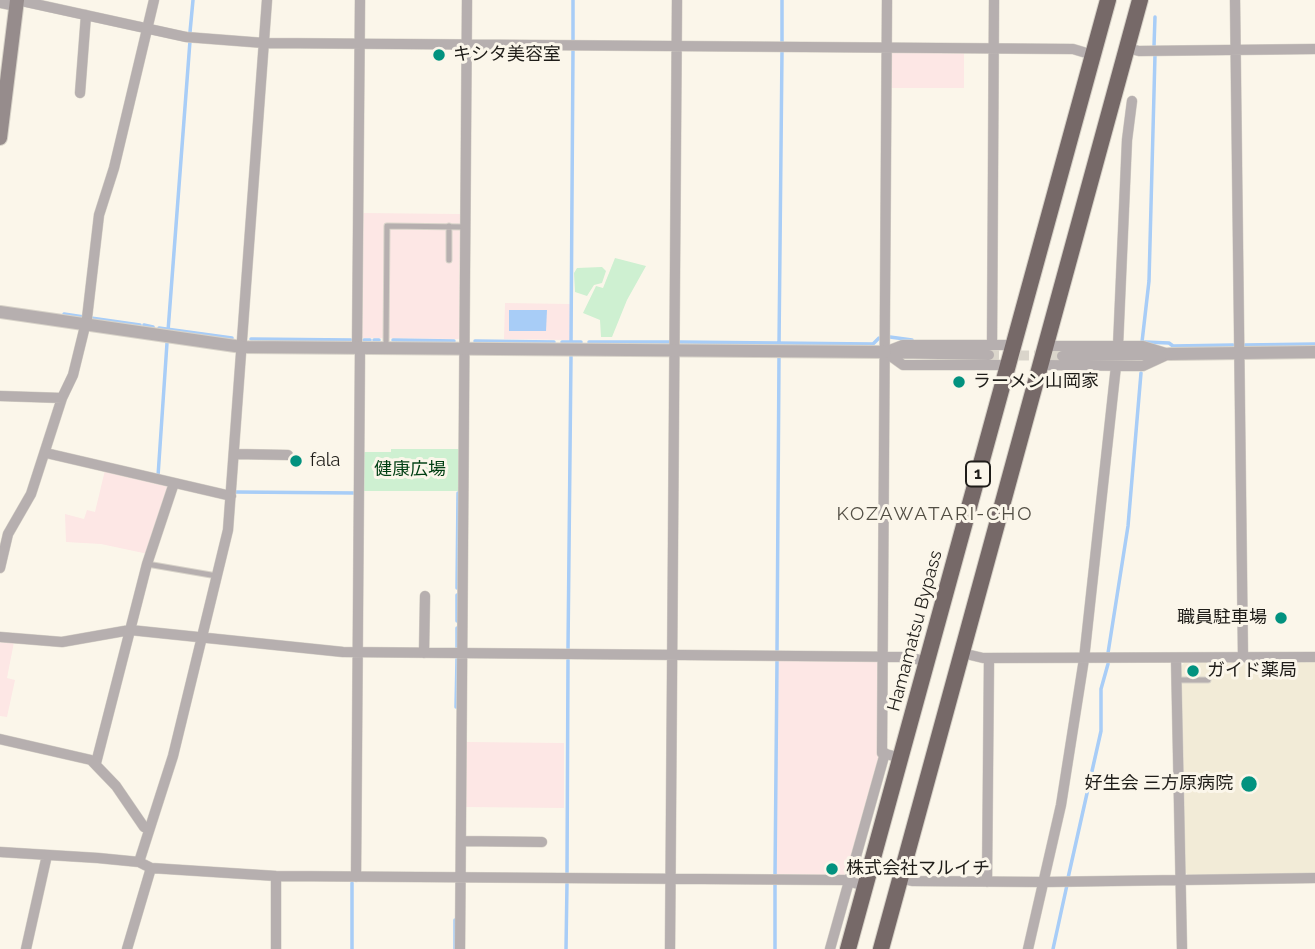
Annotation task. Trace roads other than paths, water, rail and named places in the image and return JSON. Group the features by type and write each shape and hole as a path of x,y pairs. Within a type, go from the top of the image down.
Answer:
{"highway":[{"name":"Hamamatsu Bypass","path":"849,948 890,796 893,756 927,662 1108,0"},
{"name":"1","path":"879,949 1140,0"}],"main road":[{"path":"0,138 16,2"}],"street":[{"path":"0,568 8,534 31,494 62,398 73,375 86,326 99,215 114,168 155,0"},
{"path":"139,862 173,756 228,530 267,0"},
{"path":"356,877 360,0"},
{"path":"460,949 467,0"},
{"path":"670,949 677,0"},
{"path":"831,945 873,792 893,756 882,753 887,0"},
{"path":"990,350 994,0"},
{"path":"1234,0 1243,657"},
{"path":"0,3 16,2 186,37 264,43 1073,49 1093,55"},
{"path":"80,93 86,15"},
{"path":"1127,48 1139,51 1315,49"},
{"path":"1118,346 1127,139 1132,101"},
{"path":"0,312 242,347 885,352 990,350 1014,345"},
{"path":"1046,346 1143,346 1169,354"},
{"path":"885,352 903,365 1008,365"},
{"path":"1062,356 1315,352"},
{"path":"1041,365 1143,366 1169,354"},
{"path":"1028,949 1063,792 1084,659 1116,366"},
{"path":"0,396 62,398"},
{"path":"46,453 232,496"},
{"path":"234,454 288,454"},
{"path":"96,763 147,565 174,483"},
{"path":"424,653 425,596"},
{"path":"0,637 62,642 130,630 358,653 909,657 927,662"},
{"path":"962,653 989,659 1315,657"},
{"path":"1176,658 1182,949"},
{"path":"987,882 989,659"},
{"path":"0,739 85,757 96,763 124,796 144,827 149,829"},
{"path":"461,841 542,842"},
{"path":"0,852 139,862 151,868 276,876 848,881 865,886"},
{"path":"26,949 47,855"},
{"path":"127,949 151,868"},
{"path":"276,876 276,949"},
{"path":"900,878 912,881 987,882 1315,878"}],"lane":[{"path":"386,348 387,226 465,227"},
{"path":"449,226 449,260"},
{"path":"147,565 217,576"},
{"path":"1176,680 1208,680"},
{"path":"873,792 890,796"},
{"path":"855,857 872,862"},
{"path":"843,902 860,907"},
{"path":"831,945 849,948"}],"water":[{"path":"509,310 547,310 546,331 509,331"}],"waterway":[{"path":"190,32 193,0"},
{"path":"573,0 573,41"},
{"path":"782,0 782,43"},
{"path":"1154,46 1155,17"},
{"path":"168,331 190,41"},
{"path":"571,343 573,50"},
{"path":"779,345 782,51"},
{"path":"1142,342 1149,281 1155,55"},
{"path":"64,314 84,317"},
{"path":"91,318 140,325"},
{"path":"144,325 153,327"},
{"path":"159,328 232,338"},
{"path":"890,337 912,340"},
{"path":"679,342 873,344 879,338"},
{"path":"251,339 351,340"},
{"path":"364,340 370,340"},
{"path":"374,340 379,340"},
{"path":"393,340 454,341"},
{"path":"475,341 554,342"},
{"path":"562,342 581,342"},
{"path":"589,342 669,342"},
{"path":"1145,342 1169,343 1173,346 1233,345"},
{"path":"158,476 167,343"},
{"path":"1245,345 1315,344"},
{"path":"568,649 571,356"},
{"path":"777,652 779,357"},
{"path":"1108,653 1128,526 1141,373"},
{"path":"236,492 355,493"},
{"path":"457,588 458,493"},
{"path":"457,595 457,621"},
{"path":"457,628 457,648"},
{"path":"456,707 457,659"},
{"path":"567,874 568,660"},
{"path":"775,876 777,661"},
{"path":"1068,878 1101,731 1101,689 1108,664"},
{"path":"352,883 352,949"},
{"path":"566,949 567,883"},
{"path":"775,883 775,949"},
{"path":"1053,949 1067,885"},
{"path":"455,920 455,949"}],"tunnel":[{"path":"989,355 1062,356"}],"place":[{"name":"キシタ美容室","path":"439,55"},
{"name":"ラーメン山岡家","path":"959,382"},
{"name":"fala","path":"296,461"},
{"name":"職員駐車場","path":"1281,618"},
{"name":"ガイド薬局","path":"1193,671"},
{"name":"好生会 三方原病院","path":"1249,784"},
{"name":"株式会社マルイチ","path":"832,869"}],"district":[{"name":"KOZAWATARI-CHO","path":"935,514"}],"park label":[{"name":"健康広場","path":"410,470"}]}
